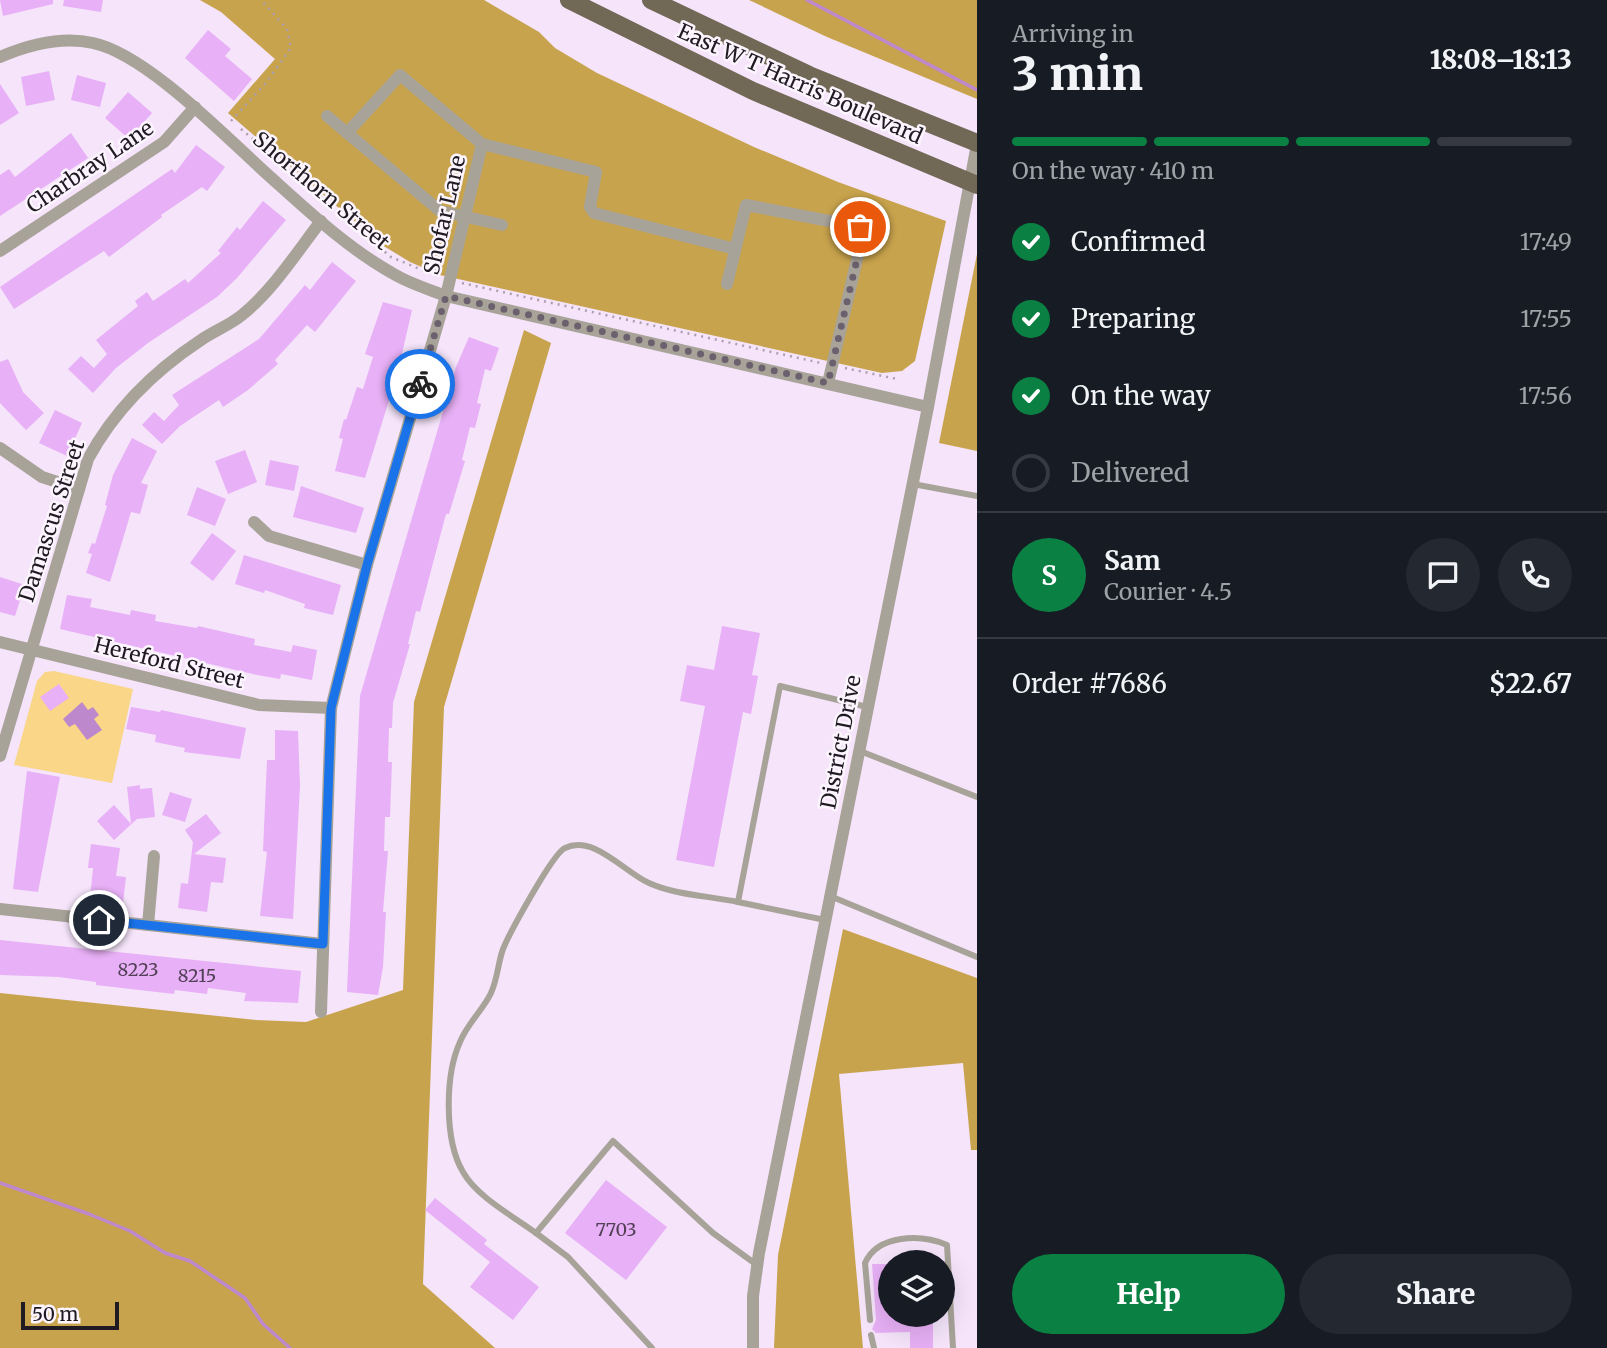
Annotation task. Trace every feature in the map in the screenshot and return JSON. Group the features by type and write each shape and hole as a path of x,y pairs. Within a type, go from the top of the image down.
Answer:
{"main road":[{"name":"East W T Harris Boulevard","path":"569,0 753,91 973,184"},
{"name":"East W T Harris Boulevard","path":"651,0 809,75 977,144"}],"street":[{"name":"Shorthorn Street","path":"0,57 30,44 93,43 126,56 195,107 321,221 363,255 394,275 446,296 928,407"},
{"path":"347,133 400,75 482,144 596,172 590,207 594,213 735,249"},
{"name":"Charbray Lane","path":"0,251 164,142 195,107"},
{"path":"327,116 440,211 502,225"},
{"name":"Shofar Lane","path":"321,1012 331,708 367,565 446,296 482,144"},
{"name":"District Drive","path":"753,1348 757,1265 973,184 977,144"},
{"path":"727,284 746,205 860,227 862,238 828,383"},
{"name":"Damascus Street","path":"0,756 88,459 106,426 132,396 200,340 242,315 276,279 321,221"},
{"path":"0,448 42,477 79,489"},
{"path":"254,522 269,536 367,565"},
{"name":"Hereford Street","path":"0,642 259,705 331,708"},
{"path":"148,925 154,856"},
{"path":"0,909 323,944"}],"lane":[{"path":"913,484 977,496"},
{"path":"738,902 780,686 867,707"},
{"path":"858,750 977,797"},
{"path":"652,1348 568,1257 486,1196 463,1173 449,1123 449,1092 459,1042 492,992 503,950 543,872 556,854 565,847 581,844 594,848 650,884 825,920"},
{"path":"830,896 977,957"},
{"path":"536,1233 612,1141 713,1233 757,1265"},
{"path":"870,1320 865,1263 869,1255 879,1246 905,1239 940,1242 947,1245 953,1348"},
{"path":"871,1335 874,1348"}],"path":[{"path":"232,121 265,84 291,48 287,29 261,0"},
{"path":"241,130 391,257 450,281 897,379"}],"shaded area":[{"path":"200,0 484,0 539,32 555,48 597,73 754,147 838,182 946,221 915,361 902,371 882,373 440,275 410,262 382,245 228,113 275,59 221,12"},
{"path":"749,0 977,0 977,99 827,37"},
{"path":"977,254 977,451 939,443"},
{"path":"524,330 551,343 444,707 423,1284 495,1348 0,1348 0,993 256,1020 306,1022 403,990 414,702"},
{"path":"54,671 133,689 112,783 14,765 37,681 45,672"},
{"path":"82,702 88,710 93,707 99,715 94,719 102,730 87,740 75,724 69,727 63,719"},
{"path":"843,929 977,978 977,1150 971,1150 963,1063 839,1074 863,1348 774,1348 778,1255"}],"building":[{"path":"0,0 53,0 53,4 3,16"},
{"path":"64,0 103,0 101,12 63,6"},
{"path":"208,30 231,49 225,56 252,79 234,101 185,58"},
{"path":"49,71 55,100 26,106 21,77"},
{"path":"77,75 106,83 100,107 71,100"},
{"path":"0,84 19,113 0,125"},
{"path":"128,92 152,113 129,139 105,118"},
{"path":"71,133 88,158 0,216 0,175 9,169 15,177"},
{"path":"196,145 225,167 207,191 202,187 161,215 162,217 109,257 104,251 14,309 0,287 172,169 175,173"},
{"path":"263,201 286,220 237,278 217,297 148,343 116,368 93,393 68,369 81,356 94,368 107,354 96,340 138,306 135,301 147,292 153,301 185,279 188,283 221,253 218,251 237,227 240,230"},
{"path":"332,262 356,281 315,332 307,325 275,360 278,364 248,390 223,407 219,400 180,426 162,444 142,425 154,412 164,421 179,405 172,395 259,339 305,285 310,290"},
{"path":"383,302 412,310 398,371 365,478 335,471 343,439 339,438 344,419 346,420 357,387 363,389 373,357 365,354"},
{"path":"469,337 499,348 491,371 485,369 477,403 481,404 475,428 470,427 462,460 465,461 449,514 446,514 420,612 416,611 410,644 393,703 388,762 392,762 390,817 385,817 384,851 388,851 383,912 386,912 383,967 378,995 347,992 360,696 456,367"},
{"path":"8,359 23,392 44,413 26,430 0,403 0,362"},
{"path":"55,410 82,423 67,456 39,443"},
{"path":"132,438 157,451 141,483 148,485 140,514 131,512 110,582 86,573 92,554 88,553 92,543 95,544 113,475"},
{"path":"245,450 257,482 228,494 215,461"},
{"path":"270,460 299,466 294,491 265,485"},
{"path":"301,486 364,508 356,533 293,517"},
{"path":"197,487 226,499 215,526 187,515"},
{"path":"212,533 236,551 213,581 190,563"},
{"path":"244,555 341,585 333,615 304,608 305,604 265,590 264,593 235,584"},
{"path":"0,577 25,585 15,616 0,612"},
{"path":"67,595 92,599 90,607 130,615 131,610 156,615 155,621 197,628 198,626 255,639 254,645 291,652 293,645 317,650 312,680 281,674 280,679 257,675 60,629"},
{"path":"722,626 760,633 752,675 758,676 751,714 743,712 714,867 676,860 705,706 680,701 687,665 714,670"},
{"path":"59,684 69,698 50,711 40,697"},
{"path":"131,707 161,710 246,728 240,759 184,752 185,748 155,742 156,735 126,729"},
{"path":"275,730 298,731 300,786 293,919 260,916 267,852 263,851 267,760 275,760"},
{"path":"27,771 60,777 38,892 13,889"},
{"path":"140,785 140,789 152,788 155,817 137,819 114,840 97,821 114,805 131,824 127,787"},
{"path":"170,792 192,799 185,822 162,815"},
{"path":"206,814 221,833 194,854 226,858 223,883 211,882 207,912 178,908 181,883 188,884 193,842 185,830"},
{"path":"91,844 120,848 116,876 126,877 123,903 90,899 93,868 88,868"},
{"path":"0,940 301,971 298,1003 244,1001 246,993 208,988 207,994 175,990 174,994 96,985 96,982 59,977 0,975"},
{"path":"606,1180 667,1227 626,1280 565,1233"},
{"path":"435,1198 487,1240 484,1244 539,1287 513,1320 470,1287 490,1262 425,1210"},
{"path":"872,1264 878,1264 878,1327 933,1327 933,1348 910,1348 910,1332 876,1333 872,1329 876,1320"}],"waterway":[{"path":"807,0 977,90"},
{"path":"0,1183 89,1214 130,1231 165,1253 190,1261 245,1298 263,1324 290,1348"}],"way so far":[{"path":"420,384 446,296 828,383 862,238 860,227"}],"route":[{"path":"99,920 323,944 331,708 367,565 420,384"}]}
